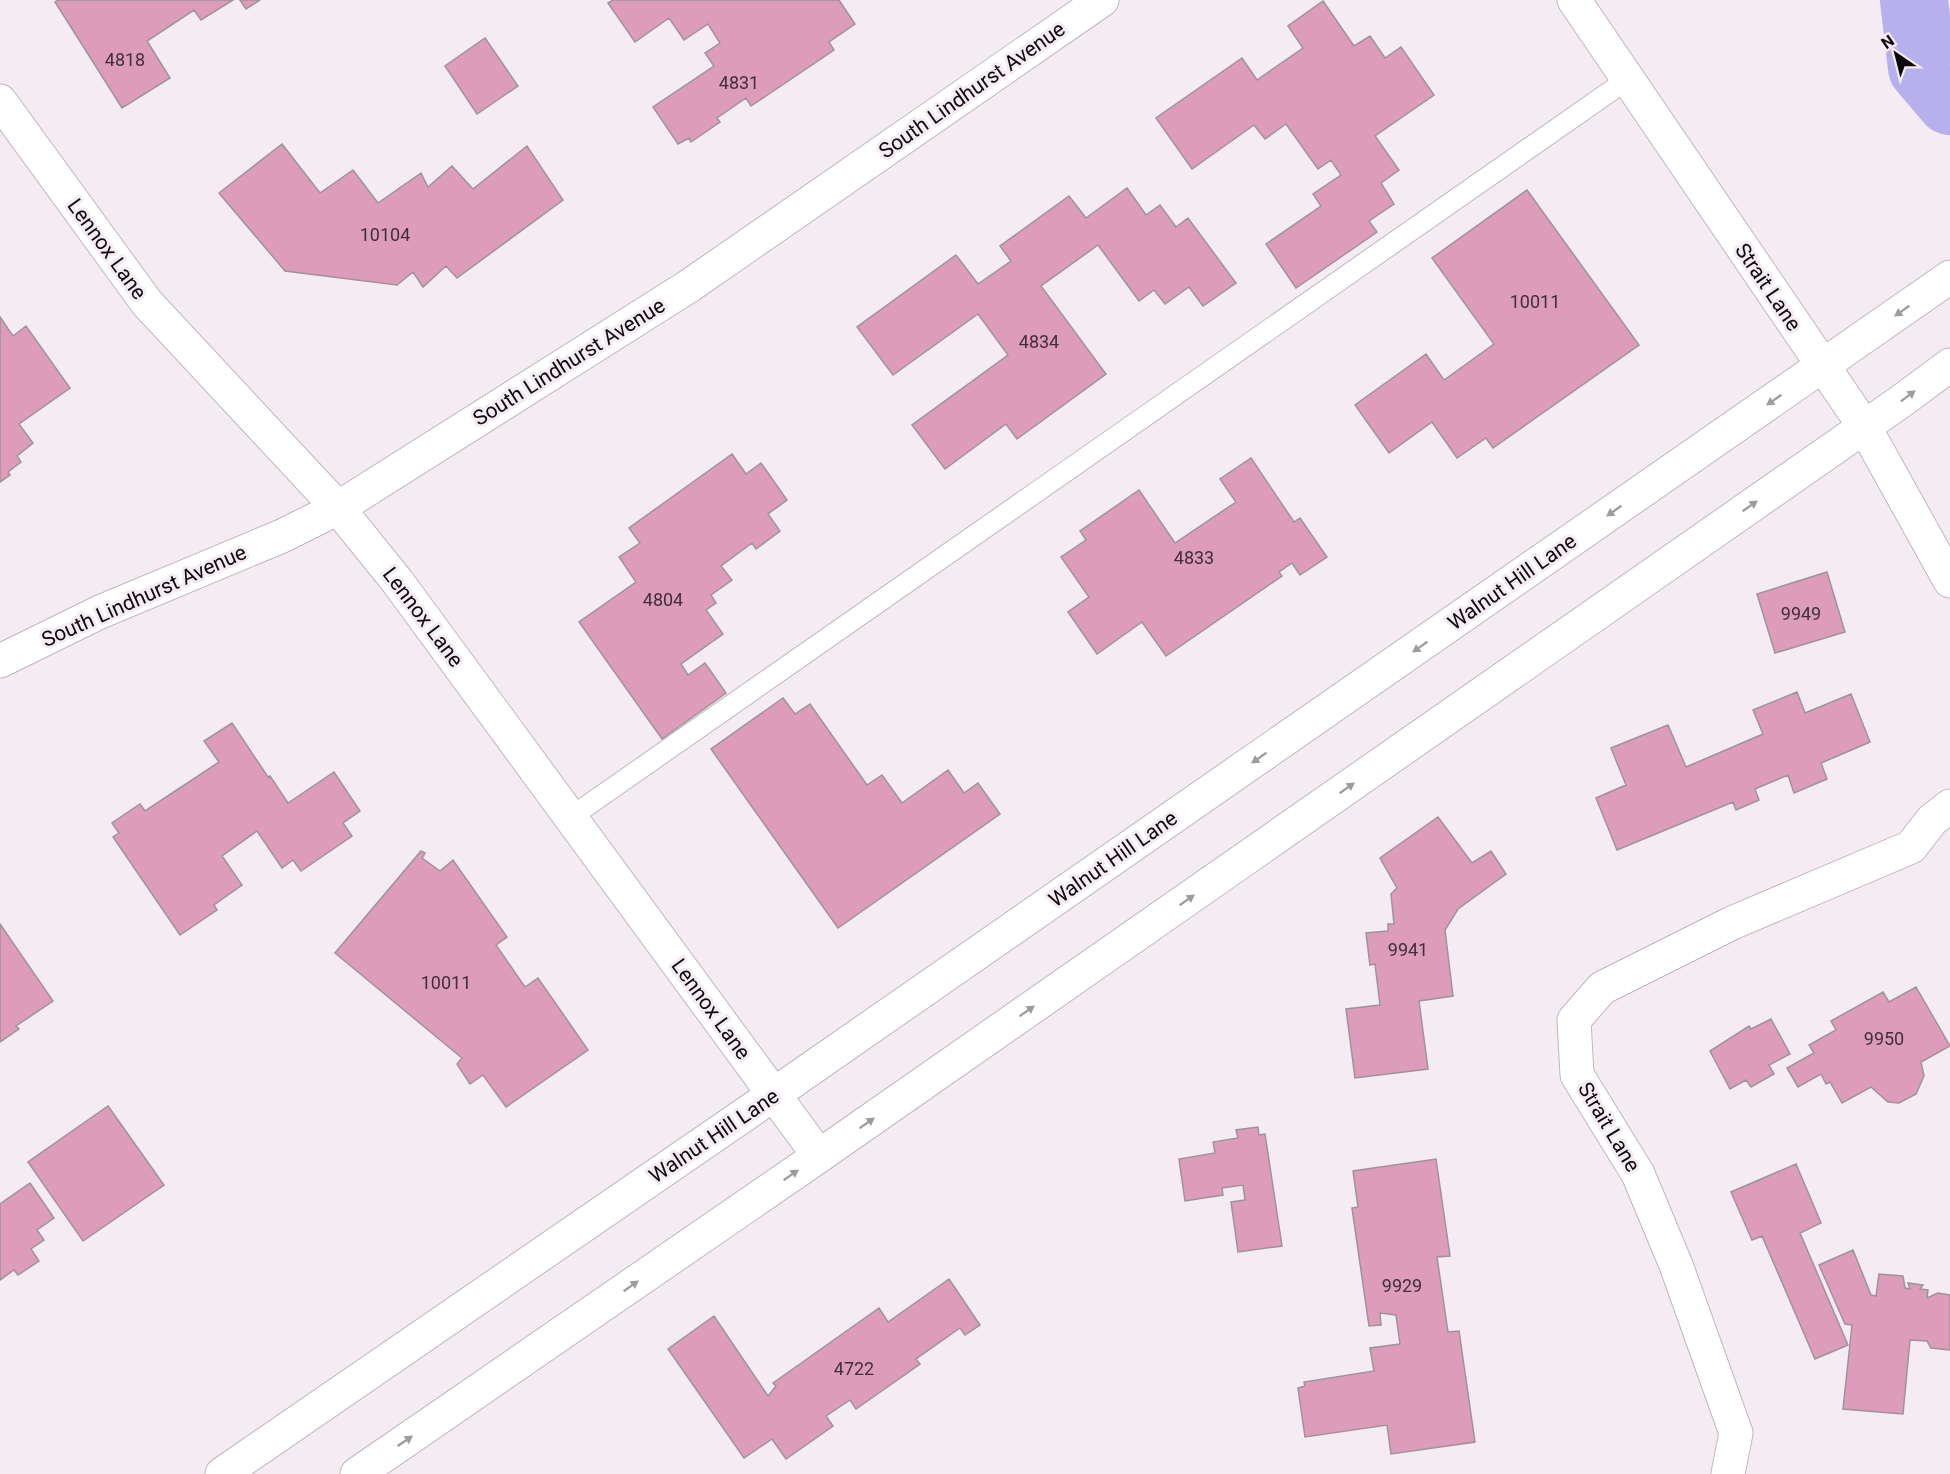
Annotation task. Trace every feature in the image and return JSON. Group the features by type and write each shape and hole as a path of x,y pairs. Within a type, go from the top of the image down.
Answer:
{"street":[{"name":"South Lindhurst Avenue","path":"0,661 100,612 282,536 338,508 690,286 1102,0"},
{"name":"Strait Lane","path":"1574,0 1864,426 1950,581"},
{"name":"Lennox Lane","path":"0,101 147,303 338,508 404,591 819,1156"},
{"name":"Walnut Hill Lane","path":"222,1474 773,1095 1950,277"},
{"path":"357,1474 819,1156 1950,365"},
{"name":"Strait Lane","path":"1728,1474 1736,1432 1676,1265 1638,1174 1577,1075 1574,1020 1602,988 1732,923 1911,847 1932,820 1950,807"}],"lane":[{"path":"571,817 1628,79"}],"building":[{"path":"58,0 233,0 201,20 194,10 147,41 170,78 122,108 55,2"},
{"path":"240,0 260,0 246,9"},
{"path":"613,0 839,0 855,24 829,42 834,50 751,106 746,98 717,118 720,122 691,142 689,138 678,144 653,107 714,66 705,53 720,43 708,24 684,40 669,18 635,42 608,3"},
{"path":"1323,1 1354,46 1370,36 1385,58 1401,47 1434,95 1375,136 1399,170 1381,183 1394,204 1369,221 1377,232 1296,288 1266,244 1321,206 1313,194 1341,175 1331,160 1318,169 1286,124 1265,139 1254,125 1192,169 1156,118 1242,58 1257,80 1303,48 1288,26"},
{"path":"485,38 518,86 477,114 445,66"},
{"path":"282,144 320,193 353,170 378,203 421,173 428,187 452,166 473,189 527,146 563,200 457,278 446,266 423,287 413,272 397,285 285,271 219,193"},
{"path":"1127,188 1146,215 1160,205 1176,227 1188,218 1236,283 1203,306 1189,287 1165,304 1154,290 1139,301 1098,245 1041,286 1106,374 1017,439 1006,424 945,469 912,425 1008,355 978,314 893,375 857,327 956,255 978,284 1011,261 1000,246 1069,196 1086,218"},
{"path":"1527,190 1639,345 1493,448 1486,438 1457,458 1432,422 1389,453 1355,405 1426,354 1444,380 1494,344 1432,258"},
{"path":"0,317 13,336 26,326 70,388 19,424 33,443 17,456 21,462 8,472 10,475 0,482"},
{"path":"732,454 746,474 761,463 787,500 768,514 780,531 756,549 752,543 721,566 732,580 711,595 716,603 706,610 723,634 681,664 688,675 705,663 726,693 662,739 579,622 636,582 619,557 640,543 629,528"},
{"path":"1251,458 1294,522 1300,518 1327,557 1300,575 1292,563 1279,572 1282,576 1166,656 1142,622 1097,654 1068,612 1089,597 1061,557 1086,540 1080,531 1139,490 1175,543 1236,502 1220,479"},
{"path":"1827,572 1845,632 1775,653 1757,594"},
{"path":"1797,692 1805,713 1851,694 1870,742 1821,763 1827,779 1794,793 1788,775 1755,789 1759,800 1736,810 1733,802 1617,850 1596,798 1626,785 1611,748 1668,725 1686,767 1763,734 1753,710"},
{"path":"783,698 795,714 810,704 867,785 882,775 902,803 948,770 964,793 978,783 1000,814 838,928 711,749"},
{"path":"232,723 288,803 334,772 360,811 343,823 352,836 301,871 293,860 282,868 257,831 222,856 242,885 214,905 217,910 180,935 113,837 119,833 112,823 140,804 145,811 219,762 204,741"},
{"path":"1438,817 1472,863 1491,851 1506,874 1458,909 1445,930 1453,996 1419,1001 1428,1069 1355,1078 1346,1009 1380,1005 1375,964 1370,965 1366,933 1388,931 1388,924 1394,924 1391,894 1397,888 1380,858"},
{"path":"421,851 425,853 422,858 440,871 453,860 507,937 496,945 525,987 538,978 588,1050 506,1107 483,1075 470,1084 457,1064 462,1058 335,953"},
{"path":"0,924 53,1001 16,1026 19,1029 0,1042"},
{"path":"1916,987 1950,1046 1921,1062 1924,1076 1916,1094 1899,1103 1888,1102 1871,1087 1842,1103 1830,1082 1826,1084 1821,1074 1798,1087 1787,1068 1814,1053 1809,1045 1836,1030 1831,1021 1883,992 1889,1002"},
{"path":"1771,1019 1790,1054 1769,1065 1774,1074 1751,1087 1746,1080 1730,1089 1710,1051 1749,1026 1751,1029"},
{"path":"108,1106 164,1185 83,1241 28,1162"},
{"path":"1258,1127 1259,1135 1265,1134 1282,1246 1238,1252 1231,1202 1245,1200 1243,1185 1222,1188 1223,1195 1185,1201 1179,1159 1215,1153 1213,1142 1238,1138 1236,1130"},
{"path":"1436,1159 1450,1256 1437,1257 1448,1332 1459,1331 1475,1442 1391,1454 1387,1425 1305,1437 1298,1388 1305,1386 1304,1382 1374,1371 1370,1348 1400,1344 1396,1315 1380,1313 1381,1325 1369,1326 1352,1208 1358,1207 1353,1171"},
{"path":"1796,1164 1821,1223 1800,1233 1848,1345 1815,1359 1762,1236 1752,1240 1731,1192"},
{"path":"30,1183 54,1218 37,1230 44,1240 31,1249 39,1261 18,1275 14,1270 0,1280 0,1204"},
{"path":"1853,1250 1871,1295 1876,1296 1879,1274 1903,1276 1905,1288 1910,1289 1908,1283 1923,1285 1920,1289 1928,1290 1927,1298 1938,1293 1950,1295 1950,1350 1931,1348 1927,1341 1910,1340 1903,1414 1843,1409 1852,1325 1845,1324 1819,1265"},
{"path":"949,1279 980,1325 965,1335 960,1328 916,1359 920,1364 856,1409 850,1400 826,1416 833,1426 786,1459 772,1439 744,1458 668,1349 714,1316 768,1396 776,1386 773,1383 879,1308 888,1322"}],"waterway":[{"path":"1914,0 1922,68 1950,101"}]}
